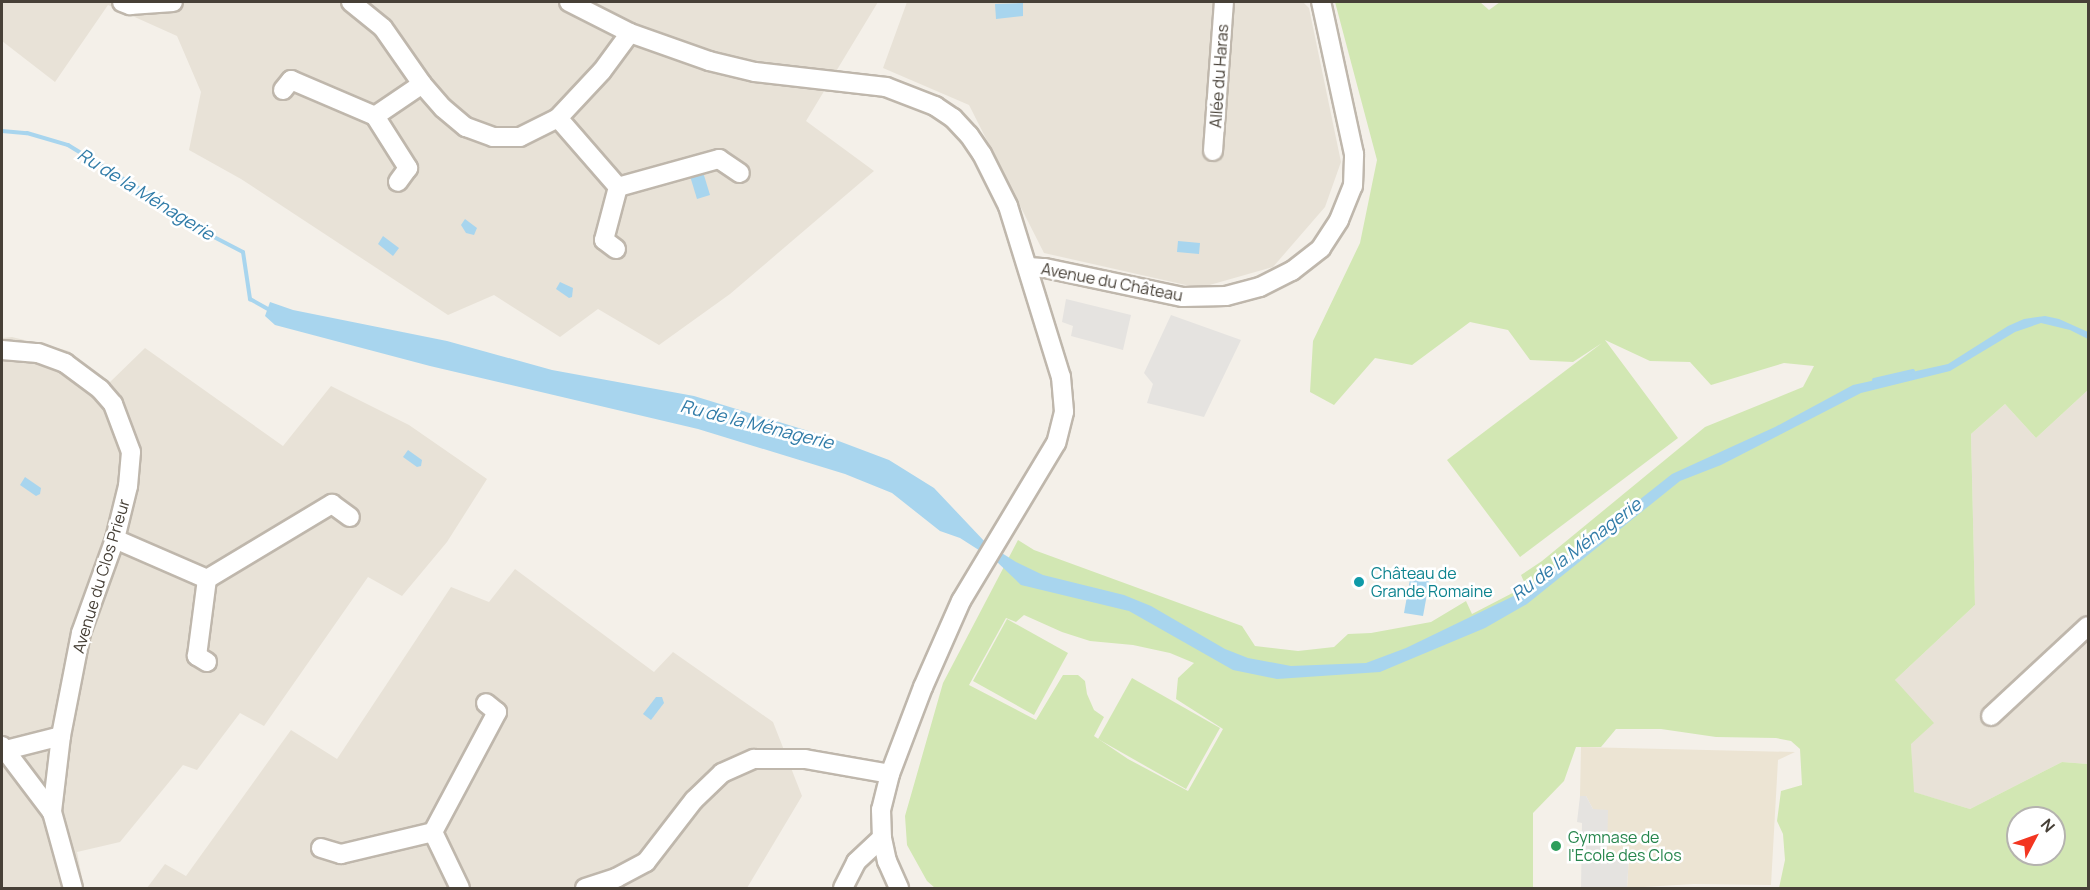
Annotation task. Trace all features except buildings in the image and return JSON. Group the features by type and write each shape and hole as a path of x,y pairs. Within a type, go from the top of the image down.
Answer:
{"street":[{"path":"122,2 130,5 173,2"},
{"path":"351,2 383,28 422,84 443,108 466,127 493,137 520,137 558,118 602,71 630,33"},
{"path":"569,2 630,33 720,64 755,72 886,87 935,106 953,118 982,154 1008,206 1029,267 1061,377 1064,412 1056,443 961,601 938,651 890,774 881,810 882,838 887,861 899,888"},
{"name":"Allée du Haras","path":"1213,151 1224,2"},
{"name":"Avenue du Château","path":"1029,267 1045,268 1182,297 1226,296 1260,287 1292,271 1321,248 1339,220 1353,186 1354,154 1321,2"},
{"path":"283,90 291,80 375,117 408,168 398,182"},
{"path":"375,117 422,84"},
{"path":"558,118 618,187"},
{"path":"618,187 719,159 740,173"},
{"path":"616,249 604,240 618,187"},
{"name":"Avenue du Clos Prieur","path":"2,350 38,353 65,363 100,389 113,404 131,452 128,486 115,539 81,633 61,736 52,812"},
{"path":"207,579 332,504 350,517"},
{"path":"115,539 207,579"},
{"path":"207,579 197,656 207,662"},
{"path":"1991,716 2088,626"},
{"path":"321,848 341,854 433,832 497,712 486,703"},
{"name":"Avenue du Clos Prieur","path":"61,736 4,748 52,812 73,888"},
{"path":"585,888 616,878 646,862 701,793 722,773 754,759 805,759 890,774"},
{"path":"433,832 460,888"},
{"path":"843,888 856,862 882,838"}],"shaded area":[{"path":"2,2 878,2 806,121 874,171 730,294 659,345 598,309 560,337 494,295 448,315 241,179 189,150 201,92 177,36 108,5 55,82 2,41"},
{"path":"907,2 1303,2 1309,8 1341,162 1325,207 1273,267 1199,288 1044,253 969,105 883,68"},
{"path":"1066,299 1131,315 1123,350 1071,336 1073,326 1062,322"},
{"path":"1171,315 1241,340 1204,417 1147,403 1153,384 1144,373"},
{"path":"12,337 69,351 108,384 145,348 283,446 331,386 409,425 487,479 447,542 402,596 368,577 264,726 240,713 197,770 183,765 120,842 77,852 84,888 2,888 2,338"},
{"path":"2088,390 2088,764 2062,762 1970,809 1913,792 1911,744 1895,680 1975,605 1971,434 2005,404 2036,438"},
{"path":"515,569 654,672 673,652 773,722 802,796 747,888 147,888 165,864 186,876 291,730 337,759 451,587 489,602"},
{"path":"1581,747 1795,752 1778,760 1771,885 1694,884 1627,888 1629,856 1607,855 1593,809 1586,796 1580,796"},
{"path":"1580,796 1586,796 1593,809 1608,810 1607,855 1629,856 1627,888 1581,888 1582,823 1577,822"}],"green space":[{"path":"1335,2 1480,2 1489,10 1500,2 2088,2 2088,390 2036,438 2005,404 1971,434 1975,605 1895,680 1934,723 1911,744 1914,792 1970,809 2062,762 2088,764 2088,888 1779,888 1785,860 1783,834 1777,821 1781,791 1802,785 1800,749 1791,741 1776,738 1716,737 1661,729 1616,729 1601,747 1576,747 1564,781 1533,813 1533,888 935,888 927,881 907,845 905,816 943,683 1018,540 1034,550 1242,626 1255,646 1298,651 1334,647 1348,634 1371,633 1431,622 1466,601 1472,614 1526,586 1521,575 1542,561 1705,427 1803,387 1814,366 1784,363 1711,385 1690,362 1650,361 1605,340 1678,438 1520,557 1447,460 1602,343 1573,362 1530,360 1508,330 1470,322 1412,365 1375,358 1334,405 1310,392 1313,341 1360,243 1377,160","holes":["1024,615 1062,632 1090,641 1133,645 1170,653 1194,663 1178,678 1176,699 1223,729 1188,791 1128,759 1094,736 1104,717 1094,710 1087,694 1085,681 1078,675 1063,675 1036,720 969,685 1006,618 1016,622"]},
{"path":"1007,619 1068,653 1034,715 973,681"},
{"path":"1132,678 1220,728 1186,789 1098,739"}],"water":[{"path":"1023,3 1023,16 996,19 995,4"},
{"path":"703,172 710,195 697,199 690,176"},
{"path":"465,219 477,228 474,235 466,233 461,225"},
{"path":"383,236 399,248 393,256 378,244"},
{"path":"1178,241 1200,243 1199,254 1177,252"},
{"path":"560,282 573,288 572,297 569,298 556,289"},
{"path":"270,302 293,310 447,341 552,370 694,396 828,437 889,460 934,488 986,543 1016,562 1043,575 1124,595 1151,606 1225,649 1248,658 1291,666 1366,663 1406,648 1524,591 1672,474 1775,427 1853,385 1948,364 2008,326 2024,319 2045,316 2059,319 2088,332 2088,339 2070,330 2041,323 2015,332 1950,371 1861,393 1721,465 1680,481 1527,604 1485,628 1380,672 1277,679 1233,670 1129,611 1021,585 996,561 960,538 940,531 892,493 845,474 698,429 430,366 275,325 265,316"},
{"path":"408,450 422,460 421,466 417,467 403,457"},
{"path":"25,477 41,488 40,494 36,496 20,485"},
{"path":"1411,574 1430,578 1423,616 1404,613"},
{"path":"656,697 662,697 664,703 651,720 643,714"}],"waterway":[{"name":"Ru de la Ménagerie","path":"2,131 27,133 68,145 151,196 187,223 243,252 250,299 270,310"},
{"name":"Ru de la Ménagerie","path":"1874,380 1913,371"}],"place":[{"name":"Château de Grande Romaine","path":"1359,582"},
{"name":"Gymnase de l'Ecole des Clos","path":"1556,846"}]}
